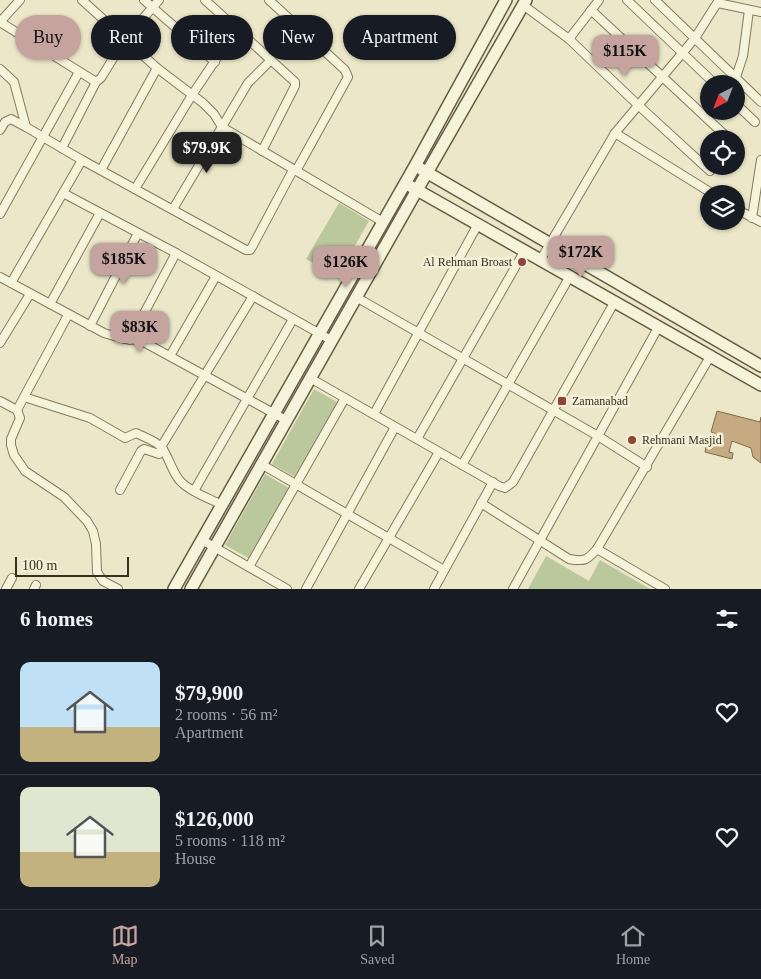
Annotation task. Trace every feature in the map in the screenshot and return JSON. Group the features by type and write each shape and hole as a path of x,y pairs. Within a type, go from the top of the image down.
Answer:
{"main road":[{"path":"174,589 415,166 506,0"},
{"path":"190,589 525,2"},
{"path":"415,166 761,366"},
{"path":"405,183 761,385"}],"street":[{"path":"20,0 0,22 96,82"},
{"path":"82,0 99,15"},
{"path":"135,189 214,62 144,0"},
{"path":"146,15 159,0"},
{"path":"205,0 222,15"},
{"path":"1,127 8,119 11,119 246,250 250,250 348,77 345,70 269,0"},
{"path":"569,39 598,0"},
{"path":"627,0 706,75"},
{"path":"655,0 734,75"},
{"path":"525,2 569,39 700,162"},
{"path":"541,259 616,133 695,38 718,2 761,12"},
{"path":"591,10 720,130"},
{"path":"737,75 742,56 749,10"},
{"path":"253,43 263,52"},
{"path":"62,148 96,82 101,78 112,60"},
{"path":"148,60 214,114 222,127 383,222"},
{"path":"173,209 248,83 271,60 295,84 262,151"},
{"path":"101,170 157,68"},
{"path":"0,69 14,82 26,127"},
{"path":"0,214 78,72"},
{"path":"745,86 761,102"},
{"path":"745,113 755,122"},
{"path":"616,133 700,186"},
{"path":"12,284 82,160"},
{"path":"752,218 761,160"},
{"path":"63,193 176,253 331,340"},
{"path":"50,304 100,212"},
{"path":"745,214 761,222"},
{"path":"374,414 478,224"},
{"path":"90,326 138,233"},
{"path":"418,440 525,250"},
{"path":"130,340 176,253"},
{"path":"170,356 216,276"},
{"path":"462,465 570,276"},
{"path":"0,277 104,333 130,340 140,340 286,420"},
{"path":"0,343 30,294"},
{"path":"120,490 141,451 144,449 159,454 253,296"},
{"path":"356,297 598,436 647,467"},
{"path":"310,378 505,488 513,482 615,301"},
{"path":"17,410 68,315"},
{"path":"194,491 293,319"},
{"path":"512,589 659,326"},
{"path":"481,503 569,559 580,561 588,559 597,549 647,467 711,355"},
{"path":"24,397 90,418 125,438 136,433 162,448 181,482 222,505"},
{"path":"250,567 345,398"},
{"path":"0,401 17,410 20,418 11,439 14,455 25,471 64,497 87,521 93,531 96,544 97,572 103,581 118,589"},
{"path":"306,589 395,427"},
{"path":"359,589 439,452"},
{"path":"261,464 444,570"},
{"path":"434,589 493,482"},
{"path":"202,540 250,567 281,588"},
{"path":"597,549 665,589"},
{"path":"6,589 12,578"}],"green space":[{"path":"339,203 369,221 337,277 306,259"},
{"path":"314,389 337,402 295,477 272,464"},
{"path":"265,474 289,488 250,559 225,545"},
{"path":"546,556 589,581 600,560 650,589 528,589"}],"building":[{"path":"717,411 760,422 761,417 761,463 753,457 751,448 732,441 729,452 733,453 732,459 705,452 706,447 712,449 716,434 711,432"}],"place":[{"name":"Al Rehman Broast","path":"522,262"},
{"name":"Zamanabad","path":"562,401"},
{"name":"Rehmani Masjid","path":"632,440"}]}
